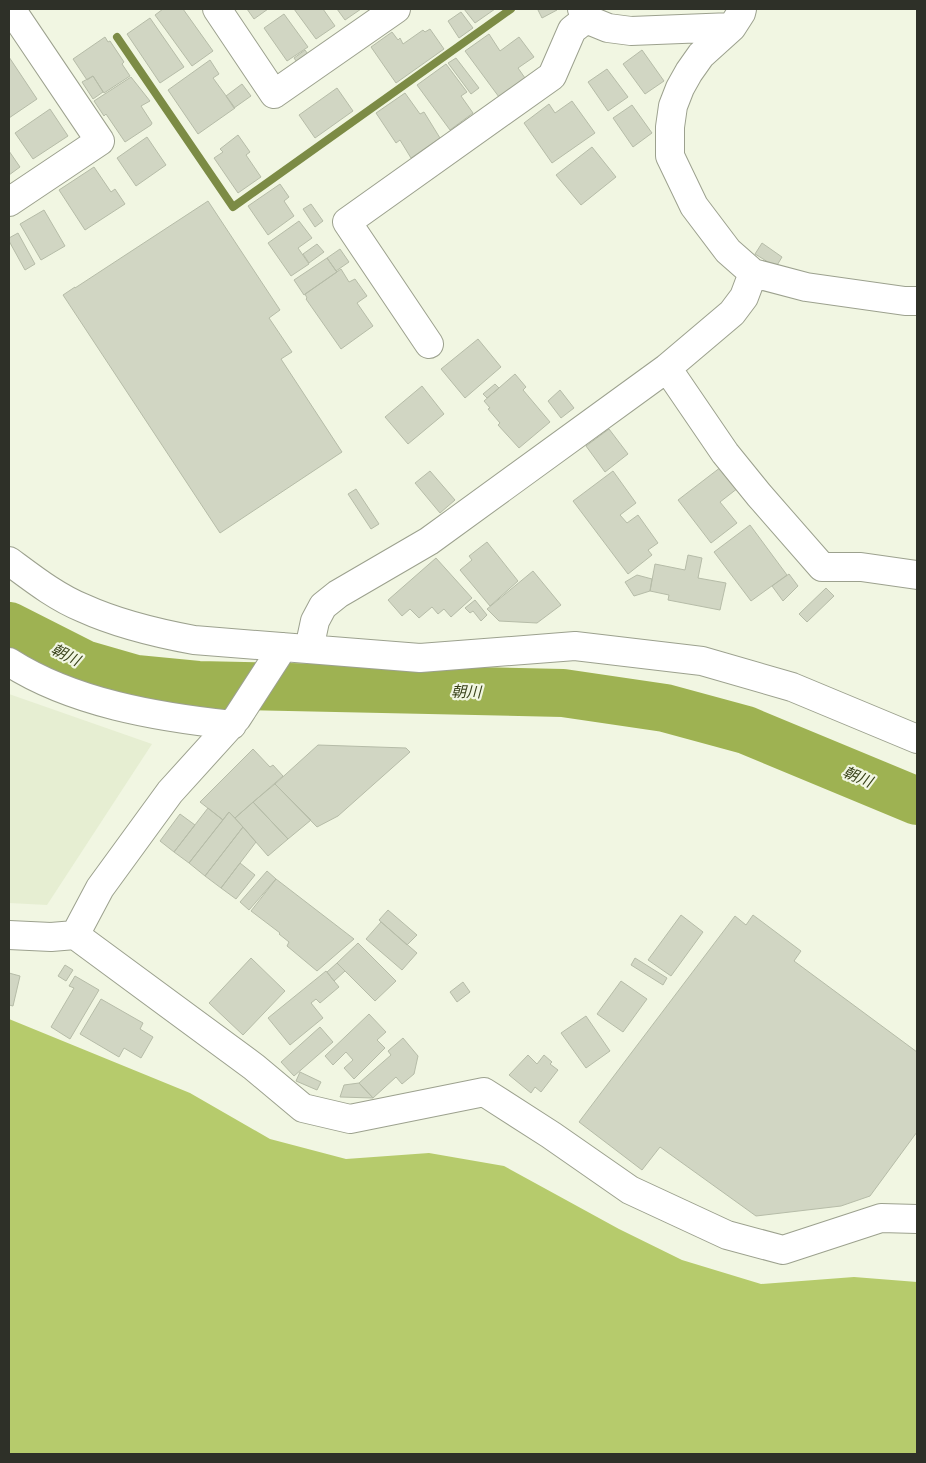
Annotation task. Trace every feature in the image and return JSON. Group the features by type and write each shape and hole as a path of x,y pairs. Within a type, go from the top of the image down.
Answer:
{"street":[{"path":"217,9 274,94 396,9"},
{"path":"9,202 100,141 22,13"},
{"path":"430,344 347,222 552,76 572,30 584,14 608,28 630,31 737,18"},
{"path":"737,18 701,55 680,88 673,106 670,127 670,156 694,206 728,251 752,273 806,288 917,301"},
{"path":"75,935 100,888 170,792 235,722 315,621 323,606 338,594 429,540 667,368 732,313 744,297 752,273"},
{"path":"667,368 725,453 822,567 861,567 917,575"},
{"path":"9,560 41,585 82,608 120,622 194,640 287,654 420,658 575,646 702,661 792,687 917,738"},
{"path":"9,662 30,676 88,697 135,711 180,720 235,722"},
{"path":"9,935 50,937 75,935 254,1067 303,1108 350,1119 484,1092 551,1135 630,1190 728,1235 783,1250 881,1218 917,1219"}],"shaded area":[{"path":"9,694 152,744 47,905 9,903"}],"green space":[{"path":"9,1019 190,1093 270,1139 346,1159 429,1153 504,1166 619,1229 682,1260 761,1284 854,1277 917,1282 917,1454 9,1454"}],"building":[{"path":"163,9 183,9 213,51 192,66 155,15"},
{"path":"247,9 268,9 254,19"},
{"path":"294,9 323,9 335,26 316,39"},
{"path":"337,9 361,9 345,20"},
{"path":"464,9 495,9 475,23"},
{"path":"539,9 556,9 557,10 542,18"},
{"path":"461,12 473,28 459,38 448,21"},
{"path":"284,14 308,47 287,61 264,28"},
{"path":"150,18 184,67 160,83 127,34"},
{"path":"430,29 444,49 396,83 371,47 392,32 398,40 400,38 403,44 423,30 425,32"},
{"path":"489,34 500,51 519,37 534,57 518,68 525,78 499,97 465,51"},
{"path":"105,37 108,42 110,41 124,62 122,64 130,76 104,93 93,76 87,80 73,59"},
{"path":"305,50 310,57 299,65 294,58"},
{"path":"642,50 664,81 645,94 623,64"},
{"path":"9,57 37,99 9,118"},
{"path":"456,58 479,88 471,94 448,63"},
{"path":"210,60 219,74 213,78 235,108 198,134 168,90"},
{"path":"446,64 467,92 461,96 473,113 450,130 417,85"},
{"path":"607,69 628,97 608,111 588,82"},
{"path":"93,76 103,92 93,99 82,82"},
{"path":"131,77 150,101 141,106 152,123 125,142 106,114 104,116 94,101"},
{"path":"242,84 251,96 234,108 226,96"},
{"path":"337,88 353,111 315,138 299,115"},
{"path":"405,93 420,114 424,112 440,138 411,158 400,140 396,143 376,113"},
{"path":"572,101 595,133 552,163 524,123 549,104 555,113"},
{"path":"632,105 652,133 633,147 613,118"},
{"path":"50,109 68,136 33,159 15,133"},
{"path":"238,135 250,152 246,155 261,177 238,193 214,158 223,152 220,149"},
{"path":"147,137 166,165 136,186 117,158"},
{"path":"592,147 616,177 581,205 556,175"},
{"path":"9,151 20,167 9,175"},
{"path":"94,167 111,192 115,189 125,204 85,230 59,190"},
{"path":"280,184 289,197 284,201 294,216 268,235 248,206"},
{"path":"208,201 280,310 269,318 292,352 281,359 342,452 220,533 63,295"},
{"path":"311,204 323,221 315,227 303,209"},
{"path":"44,210 65,246 41,260 20,224"},
{"path":"299,221 312,238 298,248 309,264 291,276 268,243"},
{"path":"18,233 35,264 25,270 9,241 9,238"},
{"path":"762,243 782,257 776,267 755,254"},
{"path":"317,244 324,252 309,263 303,254"},
{"path":"340,249 349,262 336,271 327,258"},
{"path":"327,258 337,272 304,295 294,280"},
{"path":"341,269 349,282 355,279 367,296 357,303 373,326 341,349 306,299 305,294"},
{"path":"478,339 501,367 465,398 441,369"},
{"path":"515,374 526,387 523,390 550,422 519,448 498,425 500,423 484,401"},
{"path":"495,384 499,388 487,398 483,394"},
{"path":"422,386 444,414 408,444 385,417"},
{"path":"560,390 574,408 561,418 548,401"},
{"path":"609,429 628,454 605,472 586,446"},
{"path":"721,467 738,488 720,502 737,523 711,543 678,500"},
{"path":"430,471 455,500 440,513 415,483"},
{"path":"613,471 636,503 620,515 627,523 638,515 658,543 648,550 652,555 628,574 573,501"},
{"path":"356,489 379,524 371,529 348,494"},
{"path":"750,525 787,575 751,601 714,552"},
{"path":"487,542 518,581 490,606 460,570 472,560 469,556"},
{"path":"688,555 702,558 698,578 726,583 720,610 668,600 669,595 650,591 655,564 685,570"},
{"path":"436,558 472,598 451,617 444,609 438,614 432,607 419,618 410,609 402,616 388,600"},
{"path":"533,571 561,605 537,623 499,621 487,609"},
{"path":"789,574 798,586 783,601 772,586"},
{"path":"637,575 652,579 650,591 634,596 625,582"},
{"path":"826,588 834,596 807,622 799,614"},
{"path":"475,600 487,615 481,621 473,611 470,613 465,608"},
{"path":"318,745 406,748 410,752 338,816 317,827 275,784"},
{"path":"253,749 270,767 273,765 283,776 235,818 229,812 223,820 200,802"},
{"path":"275,784 311,820 288,839 253,802"},
{"path":"253,802 288,839 268,856 235,818"},
{"path":"208,808 223,820 189,863 174,852"},
{"path":"229,812 243,827 205,876 189,863"},
{"path":"180,814 195,825 174,852 160,841"},
{"path":"243,827 256,842 221,888 205,876"},
{"path":"240,863 255,875 236,899 221,888"},
{"path":"267,871 276,879 249,910 240,902"},
{"path":"276,879 354,939 317,971 287,946 289,942 280,933 251,911"},
{"path":"388,910 417,935 407,945 379,920"},
{"path":"681,915 703,932 671,976 648,960"},
{"path":"753,915 801,951 794,961 917,1052 917,1132 870,1196 841,1206 756,1216 660,1147 642,1170 579,1122 735,916 746,925"},
{"path":"381,922 417,953 402,970 366,939"},
{"path":"358,943 396,981 375,1001 337,963"},
{"path":"251,958 285,991 243,1035 209,1003"},
{"path":"635,958 667,978 663,985 631,965"},
{"path":"337,963 345,971 334,981 327,972"},
{"path":"65,965 73,970 66,981 58,976"},
{"path":"326,971 339,987 320,1003 316,999 311,1003 323,1018 290,1045 268,1018"},
{"path":"9,973 20,976 13,1006 9,1005"},
{"path":"75,976 99,990 70,1039 51,1027 74,988 69,986"},
{"path":"621,981 647,999 623,1032 597,1014"},
{"path":"463,982 470,992 457,1002 450,992"},
{"path":"101,999 143,1023 140,1029 153,1037 141,1058 124,1048 119,1057 80,1034"},
{"path":"369,1014 386,1032 377,1040 385,1048 354,1079 344,1068 353,1060 346,1052 333,1065 325,1056"},
{"path":"586,1016 610,1051 586,1068 561,1033"},
{"path":"320,1027 333,1042 294,1076 281,1062"},
{"path":"403,1038 418,1056 414,1074 402,1084 396,1077 373,1098 359,1083 391,1055 388,1051"},
{"path":"528,1055 537,1064 544,1055 552,1062 550,1064 558,1070 541,1092 535,1087 531,1093 509,1075"},
{"path":"300,1072 321,1082 317,1090 296,1081"},
{"path":"359,1083 373,1098 340,1097 344,1085"}],"waterway":[{"path":"117,37 233,207 511,9"},
{"name":"朝川","path":"9,626 84,664 136,679 198,685 563,693 665,708 746,730 917,801"}]}
